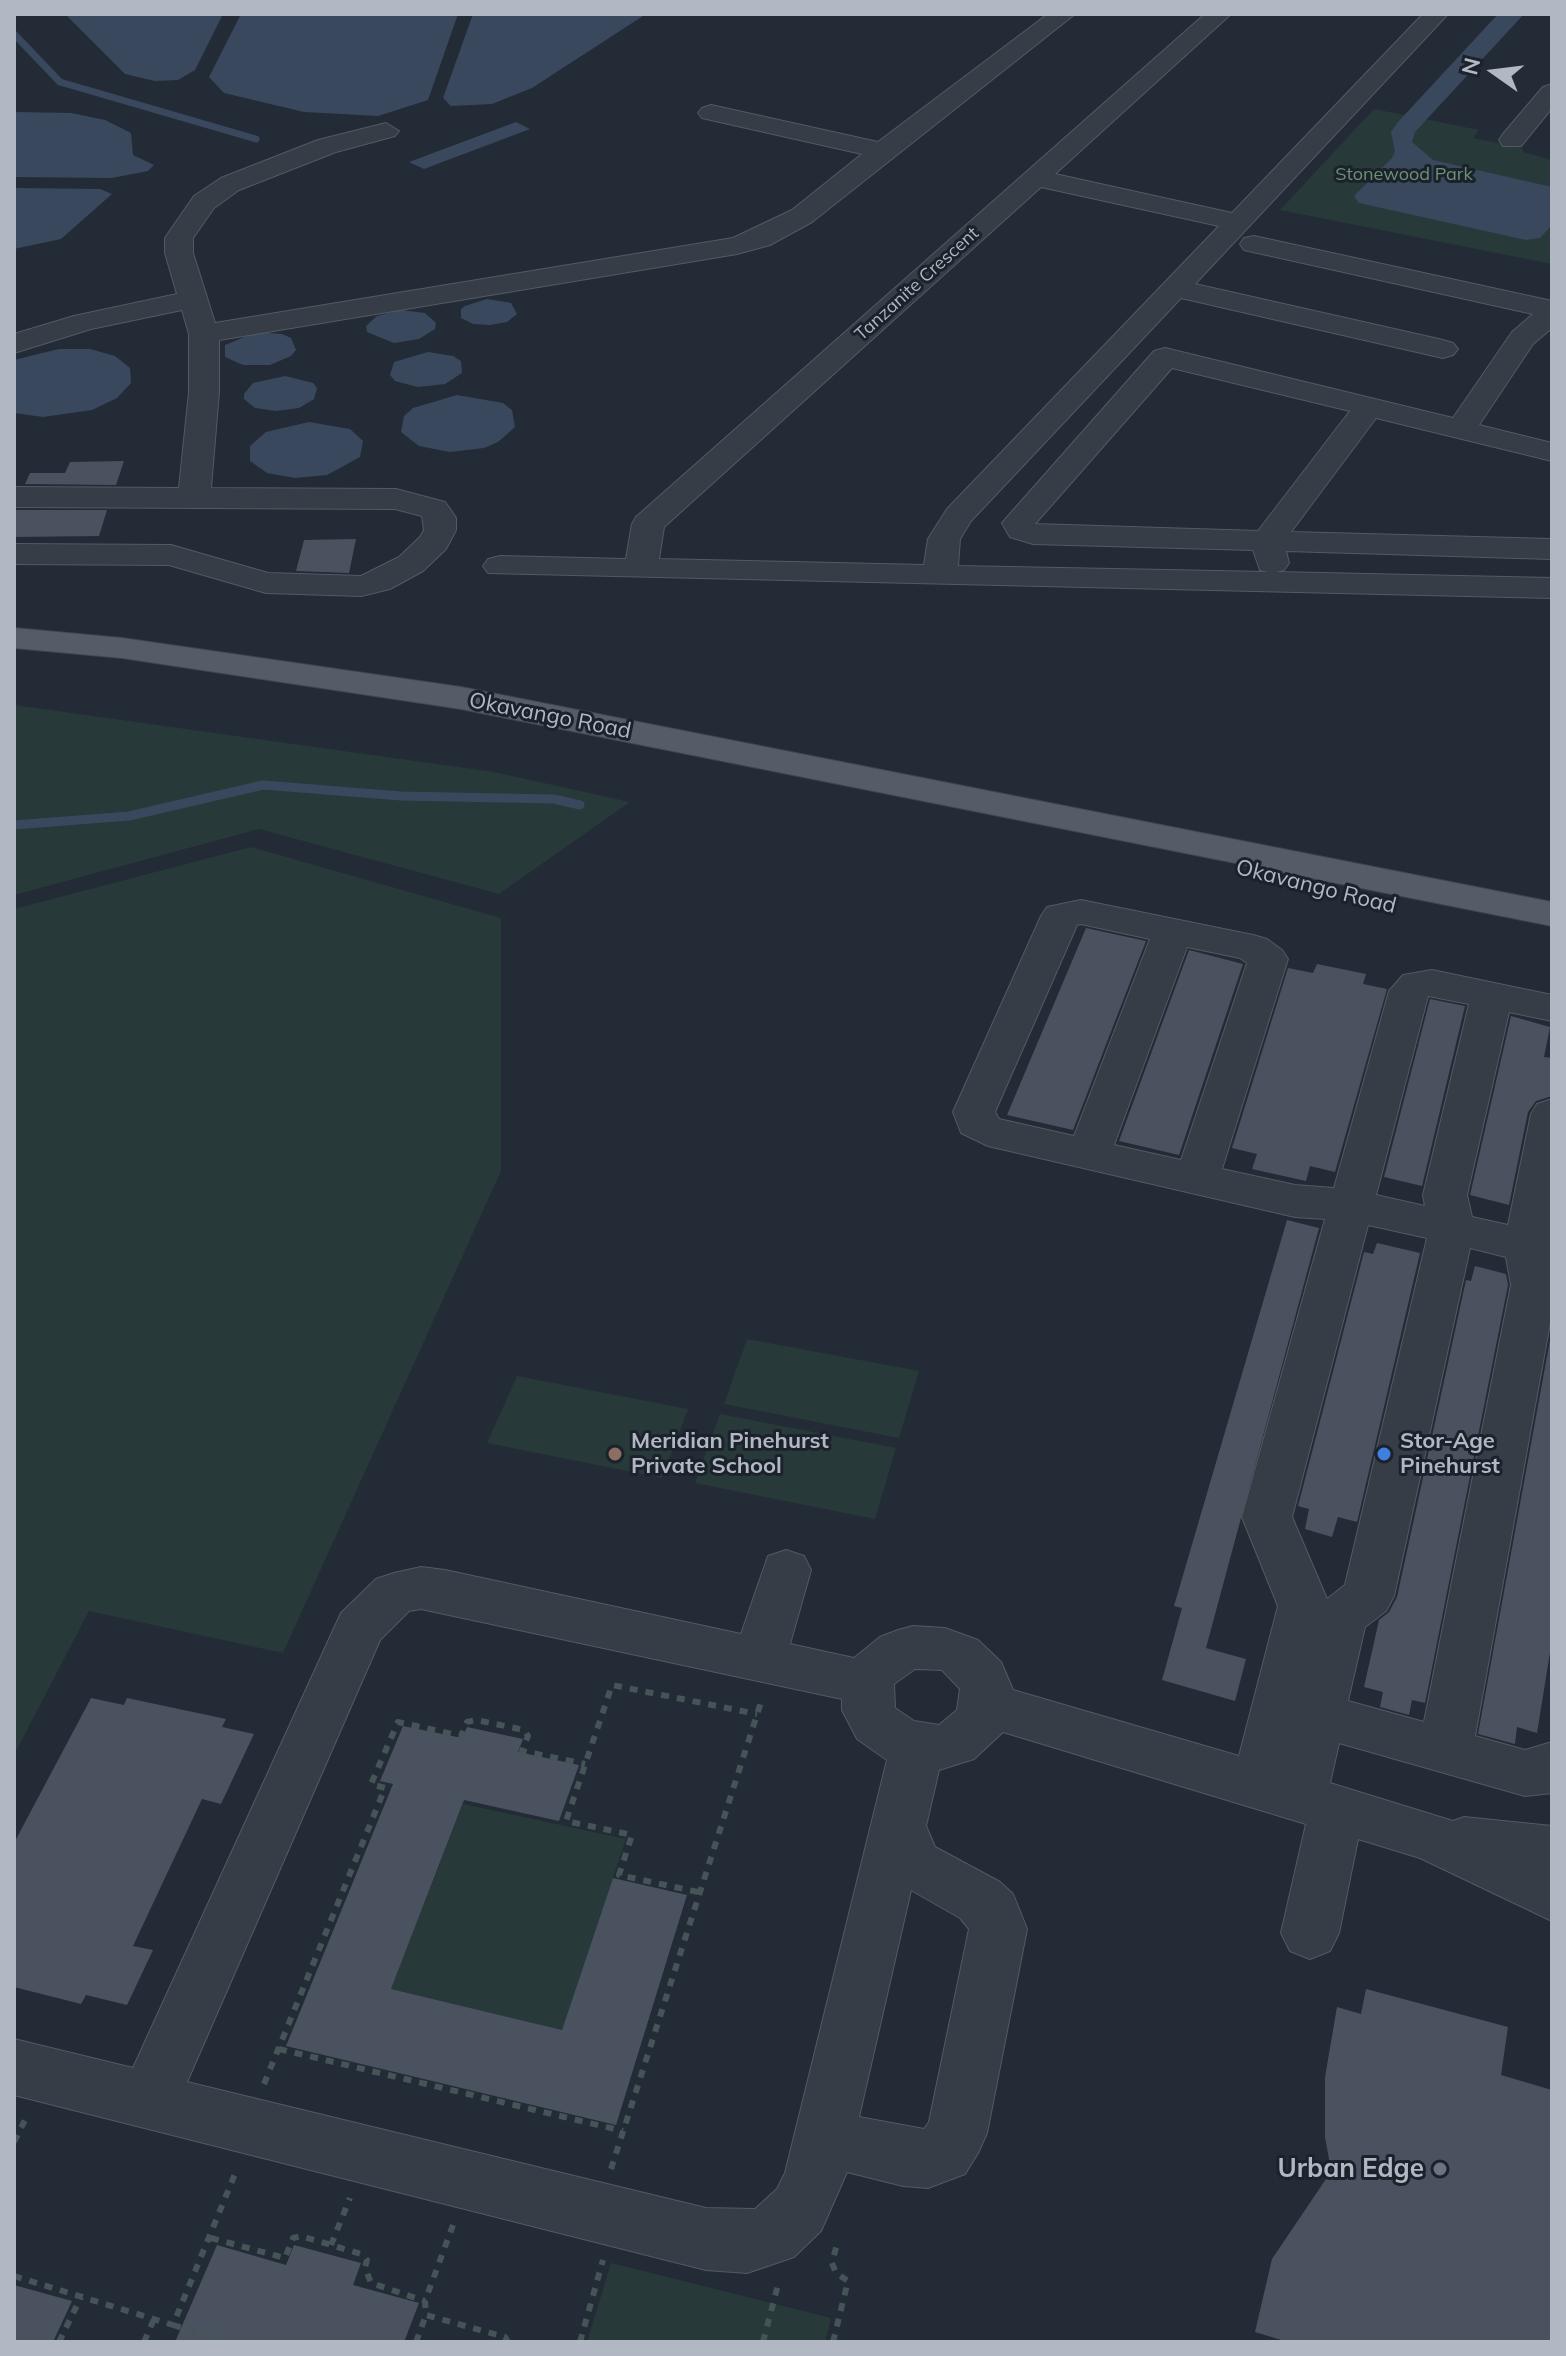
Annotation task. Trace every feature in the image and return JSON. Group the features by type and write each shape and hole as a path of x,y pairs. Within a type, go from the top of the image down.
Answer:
{"main road":[{"name":"Okavango Road","path":"14,638 122,648 461,698 1552,914"},
{"name":"Okavango Road","path":"1081,821 1266,875 1552,946"}],"street":[{"path":"204,334 737,246 779,231 1063,14"},
{"name":"Tanzanite Crescent","path":"641,569 648,524 1219,14"},
{"path":"940,575 944,539 958,516 1175,288 1246,233 1436,14"},
{"path":"1512,140 1552,92"},
{"path":"711,113 882,151"},
{"path":"195,484 204,392 204,334 179,253 179,238 204,202 267,167 386,131"},
{"path":"1036,178 1552,311"},
{"path":"1175,288 1443,349"},
{"path":"14,344 84,322 192,299"},
{"path":"1468,418 1522,338 1552,311"},
{"path":"1542,548 1033,534 1022,530 1018,523 1165,357 1552,452"},
{"path":"1276,582 1267,541 1368,408"},
{"path":"14,468 51,468"},
{"path":"14,554 171,555 266,583 361,586 378,582 411,564 434,542 440,530 440,518 434,509 396,499 195,484 128,470"},
{"path":"14,497 195,484"},
{"path":"500,566 1549,588 1542,548 1552,519"},
{"path":"1197,1179 1268,959 1253,948 1081,912 1061,916 974,1112 976,1123 988,1131 1197,1179 1295,1201 1351,1205 1539,1248"},
{"path":"1089,1154 1173,932"},
{"path":"1298,1798 1318,1715 1323,1611 1267,1517 1411,987 1432,983 1552,1008"},
{"path":"1323,1611 1368,1596 1452,1228 1445,1195 1492,995"},
{"path":"1445,1751 1534,1285 1552,1114"},
{"path":"766,1660 786,1570"},
{"path":"149,2101 359,1628 377,1607 394,1594 421,1588 445,1591 868,1683"},
{"path":"1310,1933 1298,1798 1323,1611"},
{"path":"913,1647 945,1649 960,1655 982,1677 987,1705 982,1721 955,1743 917,1747 901,1742 876,1723 869,1710 868,1683 874,1670 898,1652 913,1647"},
{"path":"987,1705 1434,1838 1552,1896"},
{"path":"1318,1715 1525,1773 1545,1772 1552,1765"},
{"path":"14,2067 730,2242 772,2235 799,2210 814,2180 917,1747"},
{"path":"823,2142 833,2139 928,2159 943,2153 957,2133 998,1929 993,1912 980,1900 915,1864 905,1848 898,1826"},
{"path":"1434,1838 1552,1850"}],"path":[{"path":"580,2342 623,2131 698,1892 709,1872 757,1714 766,1660"},
{"path":"698,1892 619,1875 632,1835 566,1821 612,1685 757,1714"},
{"path":"173,2325 243,2155 247,2125 385,1788 371,1784 398,1722 461,1736 467,1722 476,1720 524,1730 528,1736 522,1751 585,1764"},
{"path":"279,2049 623,2131"},
{"path":"416,2342 426,2315 425,2301 470,2180"},
{"path":"833,2342 848,2281 836,2273 832,2263 842,2226"},
{"path":"211,2238 285,2258 293,2238 301,2236 361,2254 367,2260 365,2267 371,2283 425,2301"},
{"path":"14,2276 230,2342"},
{"path":"59,2342 81,2297"},
{"path":"426,2315 505,2340"},
{"path":"144,2342 154,2319"}],"green space":[{"name":"Stonewood Park","path":"1374,109 1479,130 1473,138 1522,148 1523,152 1552,160 1552,264 1280,210"},
{"path":"14,705 494,772 630,802 499,894 259,829 14,895"},
{"path":"251,847 501,918 501,1171 283,1653 89,1611 14,1755 14,909"},
{"path":"747,1339 919,1371 899,1438 724,1404"},
{"path":"517,1376 688,1409 662,1478 487,1443"},
{"path":"720,1414 896,1448 875,1519 695,1483"},
{"path":"463,1804 626,1839 562,2030 391,1989"},
{"path":"611,2263 831,2318 825,2342 587,2342"}],"water":[{"path":"65,14 223,14 195,70 178,80 155,81 125,74"},
{"path":"241,14 458,14 428,100 378,116 304,112 224,93 209,77"},
{"path":"473,14 646,14 532,88 492,104 451,106 443,98"},
{"path":"1498,14 1524,14 1415,132 1412,142 1433,160 1552,187 1552,225 1540,238 1526,240 1359,203 1354,196 1392,158 1395,151 1391,132 1398,122"},
{"path":"14,112 71,113 105,120 131,133 133,155 154,165 148,171 112,178 14,177"},
{"path":"516,122 530,129 424,169 409,162"},
{"path":"14,188 100,189 112,194 61,239 14,249"},
{"path":"487,299 511,303 517,314 507,322 490,325 473,324 461,318 461,309 465,306"},
{"path":"401,310 425,313 436,323 435,329 419,339 394,343 367,332 366,326 377,316"},
{"path":"257,332 291,338 296,350 291,356 270,365 243,365 225,357 225,345"},
{"path":"59,349 90,349 115,356 130,368 131,383 117,398 92,410 43,417 14,413 14,360"},
{"path":"428,352 453,356 461,361 462,373 445,384 418,387 395,381 390,375 394,362"},
{"path":"285,376 313,383 317,388 314,399 299,408 276,411 255,408 244,399 244,394 253,383"},
{"path":"457,395 503,403 512,410 515,427 498,442 484,448 450,452 419,446 401,432 404,416 413,408"},
{"path":"309,422 350,429 363,441 360,457 327,475 295,478 267,473 250,461 250,446 266,432"}],"building":[{"path":"124,461 116,485 25,484 30,473 65,473 70,462"},
{"path":"14,510 107,510 99,536 14,537"},
{"path":"356,539 349,573 296,571 304,540"},
{"path":"1086,928 1146,941 1073,1130 1007,1115"},
{"path":"1189,950 1243,964 1179,1155 1119,1141"},
{"path":"1317,964 1366,974 1363,984 1387,989 1335,1172 1310,1166 1306,1181 1252,1169 1257,1154 1232,1148 1288,968 1313,973"},
{"path":"1430,999 1465,1006 1422,1186 1384,1177"},
{"path":"1511,1016 1550,1027 1544,1057 1552,1058 1552,1096 1536,1101 1528,1112 1509,1205 1470,1195"},
{"path":"1287,1220 1319,1228 1206,1648 1246,1659 1235,1701 1162,1680 1182,1608 1174,1606"},
{"path":"1377,1243 1420,1253 1357,1522 1338,1517 1332,1537 1305,1529 1309,1509 1298,1506 1364,1252 1373,1254"},
{"path":"1475,1266 1506,1274 1508,1285 1425,1703 1412,1700 1409,1715 1380,1707 1383,1692 1364,1687 1379,1620 1389,1612 1397,1597 1466,1280 1471,1281"},
{"path":"1552,1329 1552,1640 1537,1733 1517,1727 1515,1744 1478,1734"},
{"path":"91,1698 124,1705 127,1698 226,1719 222,1727 254,1734 221,1804 202,1799 133,1946 153,1950 127,2005 86,1995 81,2004 14,1987 14,1843"},
{"path":"403,1726 462,1738 467,1727 523,1739 518,1752 579,1765 559,1821 464,1800 391,1989 562,2030 613,1878 687,1895 616,2125 286,2046 393,1784 380,1781"},
{"name":"Urban Edge","path":"1366,1989 1508,2027 1501,2075 1552,2090 1552,2342 1288,2342 1255,2332 1272,2259 1326,2179 1329,2159 1325,2137 1325,2077 1337,2007 1361,2014"},
{"path":"217,2245 286,2265 294,2245 361,2263 353,2285 419,2303 404,2342 175,2342"},
{"path":"14,2285 72,2301 53,2342 14,2342"}],"waterway":[{"path":"14,34 60,82 256,139"},
{"path":"14,825 129,816 263,785 401,796 554,799 580,805"}],"place":[{"name":"Meridian Pinehurst Private School","path":"615,1454"},
{"name":"Stor-Age Pinehurst","path":"1384,1454"},
{"name":"Urban Edge","path":"1440,2169"}]}
